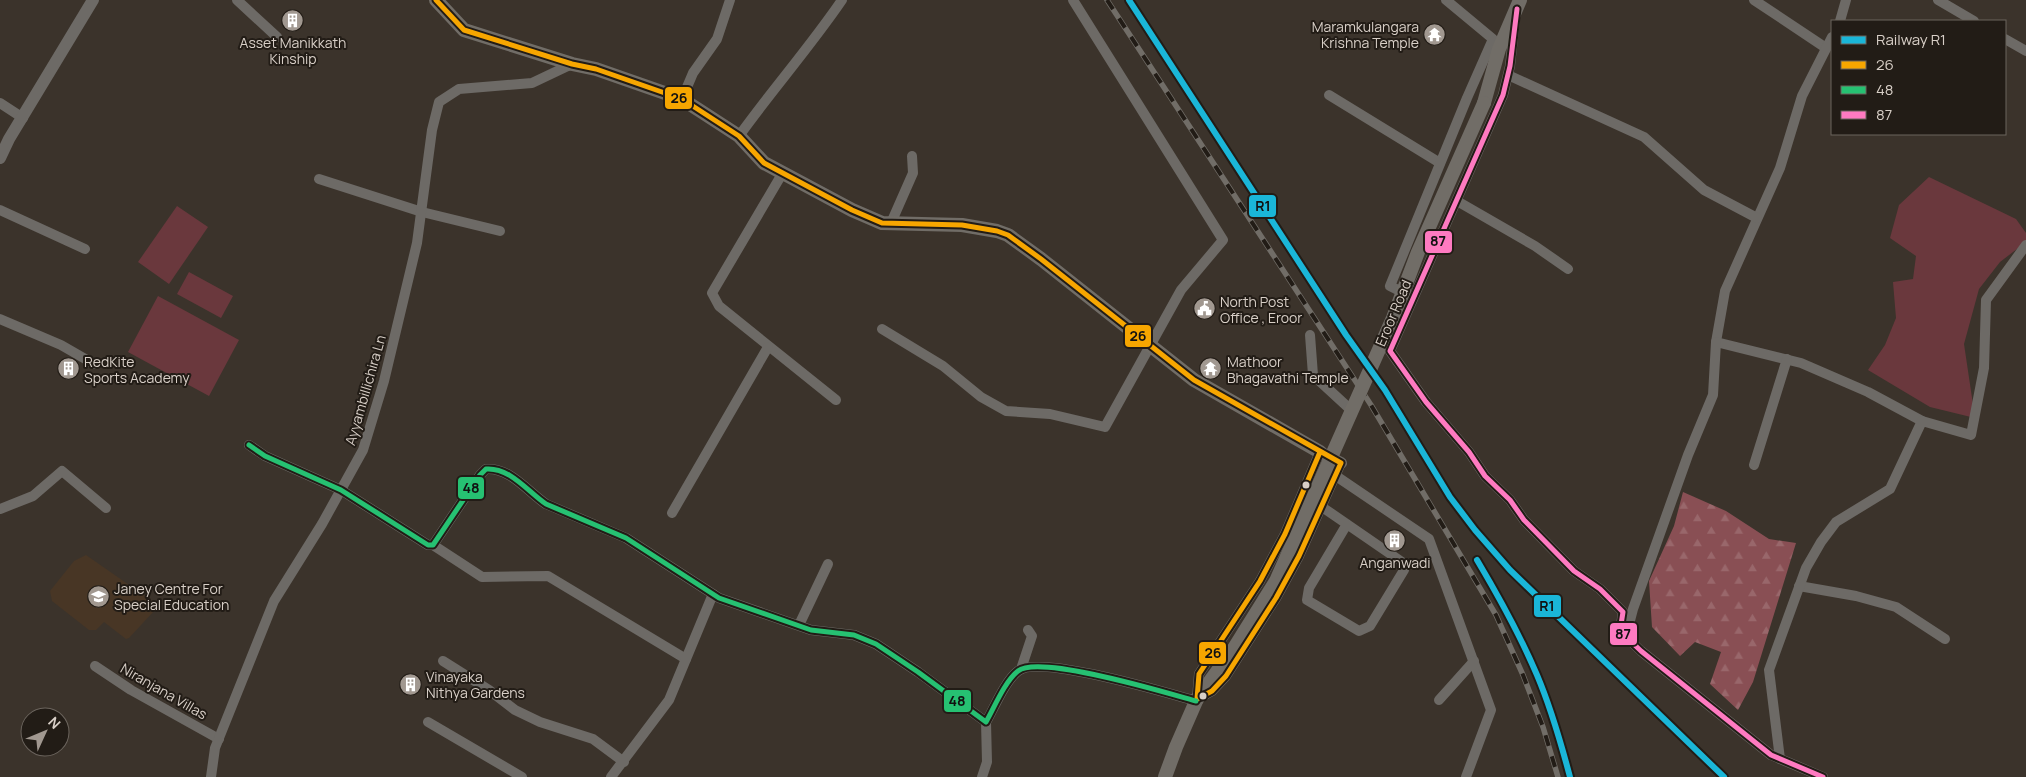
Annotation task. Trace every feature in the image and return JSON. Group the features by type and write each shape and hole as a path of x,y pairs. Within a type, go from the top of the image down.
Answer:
{"main road":[{"path":"436,0 464,30 572,64 596,69 682,99 739,136 764,164 852,210 882,223 962,225 997,231 1008,236 1042,259 1194,380 1320,452"},
{"name":"Eroor Road","path":"1165,777 1196,700 1233,650 1276,581 1393,318 1442,195 1484,104 1499,49 1518,4"}],"street":[{"path":"0,158 93,0"},
{"path":"237,0 277,37"},
{"path":"682,99 693,73 717,39 730,0"},
{"path":"739,136 765,100 823,29 842,0"},
{"path":"882,329 943,366 981,397 1006,411 1050,414 1105,427 1149,344 1181,290 1223,240 1073,0"},
{"path":"1414,298 1390,286 1493,39 1446,0"},
{"path":"1754,0 1826,48"},
{"path":"1840,20 1846,0"},
{"path":"1938,0 1972,20"},
{"path":"1518,4 1508,75 1503,95 1390,351 1426,402 1469,452 1485,476 1510,500 1524,520 1574,571 1600,589 1623,612 1620,631 1771,755 1823,777"},
{"path":"1626,636 1633,609 1678,482 1713,395 1716,342 1725,291 1780,168 1802,96 1831,39"},
{"path":"2006,40 2026,51"},
{"name":"Ayyambillichira Ln","path":"211,777 219,739 274,601 322,524 363,450 384,381 417,243 432,130 439,102 459,89 532,83 572,64"},
{"path":"1508,75 1644,137 1704,190 1757,218"},
{"path":"1329,95 1440,163"},
{"path":"0,103 23,118"},
{"path":"892,223 913,173 912,156"},
{"path":"782,174 712,293 719,306 836,400"},
{"path":"319,179 422,212 500,231"},
{"path":"1457,201 1535,246 1568,269"},
{"path":"0,210 84,249"},
{"path":"1716,342 1801,363 1868,392 1922,421 1971,435 1984,368 1986,300 2026,244"},
{"path":"0,318 61,345 94,364"},
{"path":"1310,335 1313,375 1351,410"},
{"path":"672,513 768,347"},
{"path":"1754,465 1787,360"},
{"path":"1780,759 1769,670 1806,568 1836,522 1890,489 1922,421"},
{"path":"249,445 265,456 341,490 424,543 433,545 482,576 548,576 686,659"},
{"path":"982,777 987,762 986,722 1012,677 1021,669 1031,666 1098,674 1196,700 1212,691 1226,676 1250,640 1299,556 1341,463 1320,452 1285,534 1260,581 1199,674 1196,700"},
{"path":"433,545 480,475 486,469 494,468 524,484 535,497 546,504 626,538 719,598 812,630 854,635 876,644 986,722"},
{"path":"0,509 33,496 62,471 106,508"},
{"path":"1336,476 1430,539 1491,710 1466,777"},
{"path":"1322,507 1347,524 1402,562 1404,570 1370,626 1359,631 1307,600 1309,588 1347,524"},
{"path":"800,625 828,564"},
{"path":"1800,586 1856,596 1896,608 1945,639"},
{"path":"611,777 670,700 712,594"},
{"path":"1021,669 1032,636 1028,630"},
{"path":"443,662 489,690 515,710 540,722 593,740 624,762"},
{"path":"1439,700 1474,662"},
{"name":"Niranjana Villas","path":"95,666 131,690 219,739"},
{"path":"428,722 522,777"}],"shaded area":[{"path":"1929,177 2016,219 2026,233 2026,242 2000,262 1979,289 1964,344 1975,418 1930,407 1868,370 1885,345 1896,318 1893,282 1913,279 1916,256 1890,238 1899,205"},
{"path":"177,206 208,227 169,284 138,262"},
{"path":"189,272 233,296 221,318 177,294"},
{"path":"158,296 239,340 209,396 128,352"},
{"name":"Janey Centre For Special Education","path":"86,555 155,603 154,611 129,638 126,639 104,622 96,630 89,630 52,601 50,591 74,561"}],"green space":[{"path":"1683,492 1726,511 1769,539 1796,543 1753,682 1738,710 1710,684 1721,652 1695,642 1680,656 1652,627 1649,581 1674,526"}],"railway":[{"path":"1107,0 1371,405 1496,615 1523,675 1543,727 1558,777"},
{"path":"1129,0 1346,335 1385,390 1450,497 1475,530 1510,570 1724,777"}],"rail line":[{"name":"R1","path":"1129,0 1346,335 1385,390 1450,497 1475,530 1510,570 1724,777"},
{"name":"R1","path":"1477,560 1509,616 1537,675 1547,700 1570,777"}],"transit line":[{"name":"26","path":"436,0 464,30 572,64 596,69 682,99 739,136 764,163 852,210 882,223 962,225 997,231 1008,235 1194,380 1341,463 1299,556 1276,598 1226,676 1212,691 1197,699 1199,674 1260,581 1285,534 1320,452"},
{"name":"87","path":"1517,9 1510,66 1503,95 1390,351 1426,402 1469,452 1485,476 1510,500 1524,520 1574,571 1600,589 1623,612 1620,631 1641,651 1771,755 1823,777"},
{"name":"48","path":"249,445 265,456 341,490 428,545 433,545 486,469 495,469 503,472 518,481 546,504 626,538 719,598 811,630 854,635 876,644 986,722 1013,675 1030,667 1051,667 1076,671 1196,701"}],"place":[{"name":"Asset Manikkath Kinship","path":"293,20"},
{"name":"Maramkulangara Krishna Temple","path":"1435,34"},
{"name":"North Post Office , Eroor","path":"1204,309"},
{"name":"RedKite Sports Academy","path":"68,369"},
{"name":"Mathoor Bhagavathi Temple","path":"1211,369"},
{"name":"Anganwadi","path":"1395,540"},
{"name":"Janey Centre For Special Education","path":"98,596"},
{"name":"Vinayaka Nithya Gardens","path":"410,684"}]}
